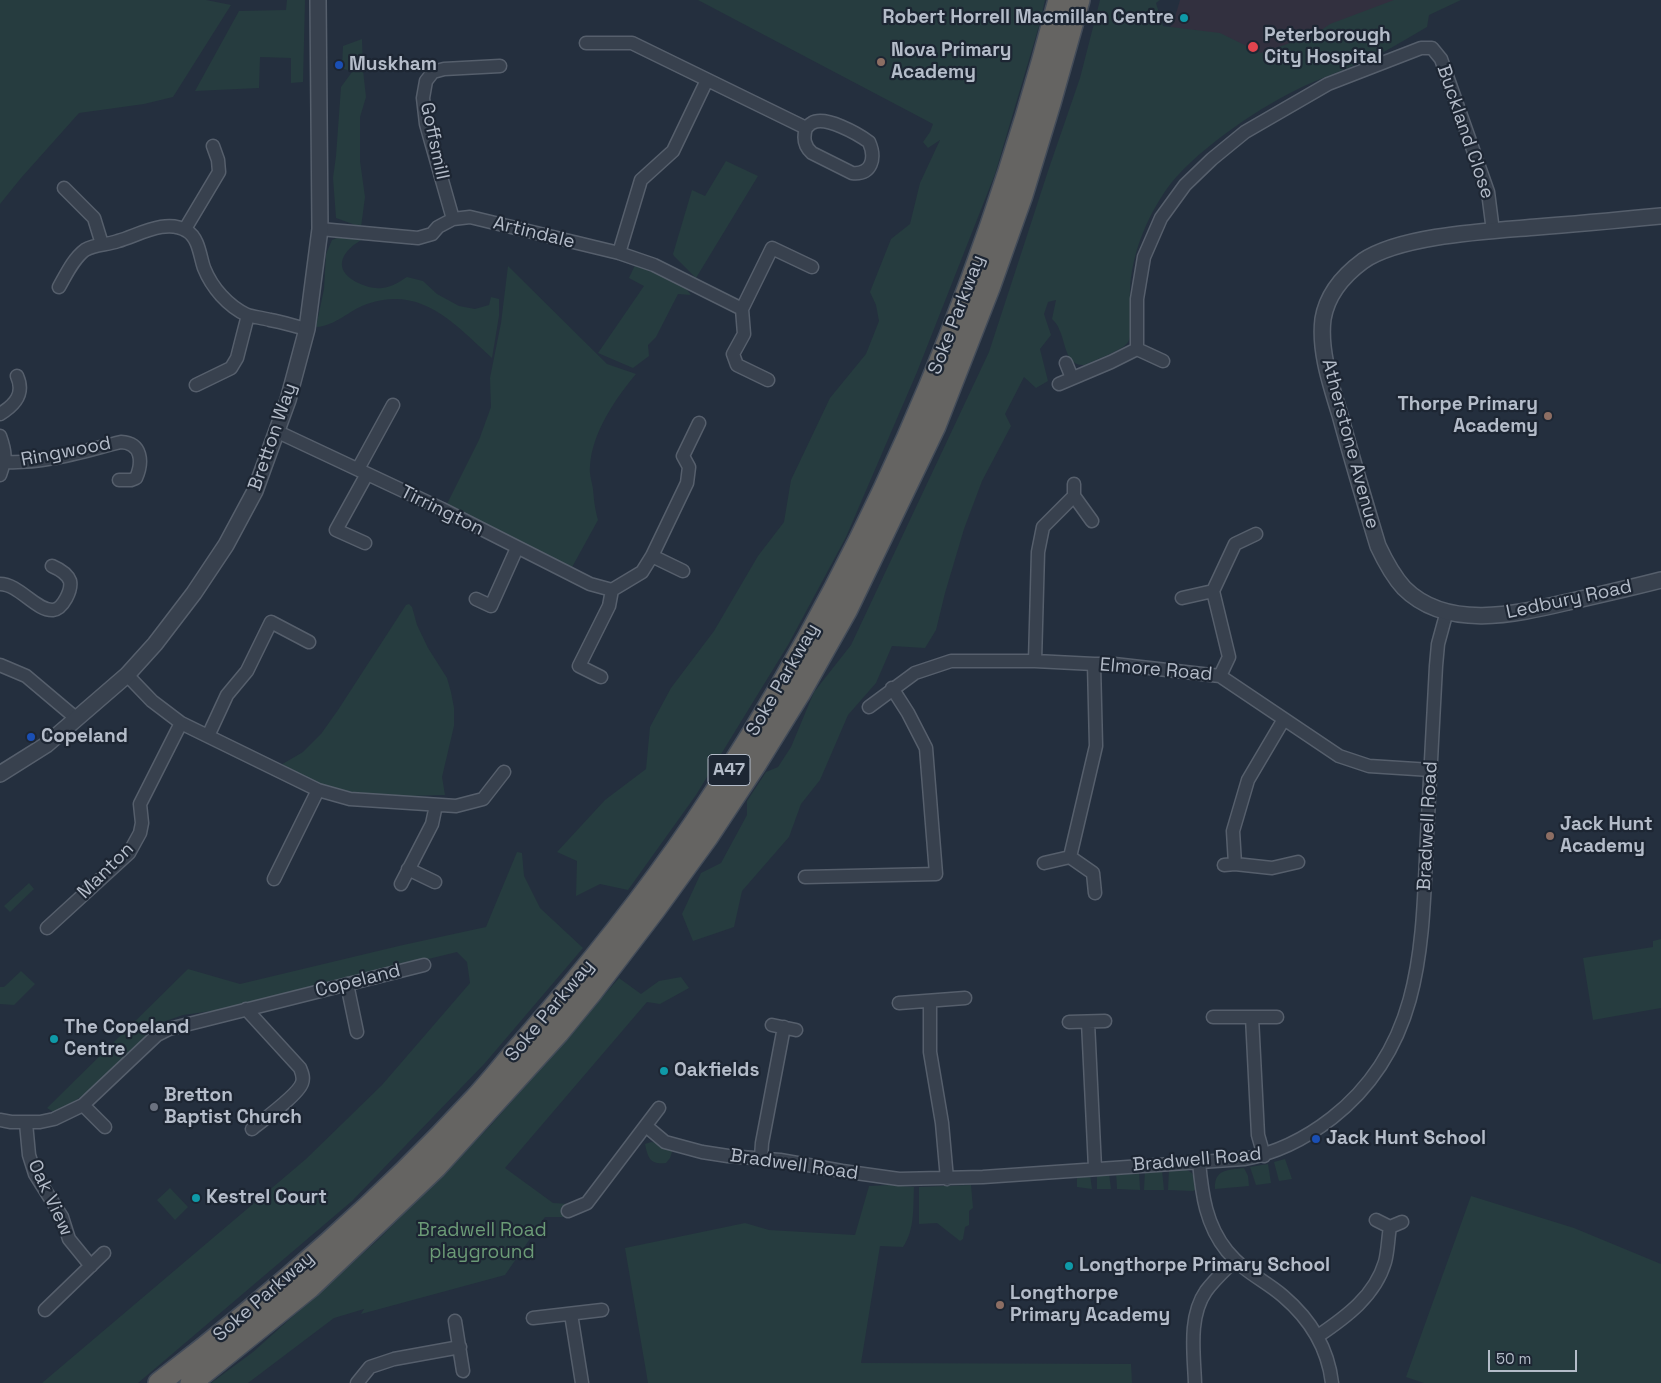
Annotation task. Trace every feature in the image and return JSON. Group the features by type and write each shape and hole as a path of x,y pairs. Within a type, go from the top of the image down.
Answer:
{"highway":[{"name":"Soke Parkway","path":"158,1383 264,1299 349,1223 475,1100 576,982 638,902 698,818 781,687 825,608 919,414 971,283 1016,153 1059,0"},
{"name":"Soke Parkway","path":"190,1383 310,1287 436,1168 558,1034 590,994 708,836 755,766 800,694 847,608 935,426 1022,195 1079,0"}],"street":[{"name":"Bretton Way","path":"4,772 46,745 77,719 127,675 155,644 226,545 256,491 278,432 307,329 320,228 318,0"},
{"path":"586,43 632,43 806,128"},
{"name":"Buckland Close","path":"1137,349 1137,299 1144,258 1161,218 1184,185 1245,132 1311,93 1328,84 1421,48 1432,48 1441,59 1488,192 1493,231"},
{"name":"Goffsmill","path":"453,219 426,124 423,98 426,81 433,72 444,69 500,66"},
{"path":"619,253 641,180 673,151 707,80"},
{"path":"826,121 864,138 869,142 872,149 871,165 866,171 852,173 812,153 805,142 806,128 811,123 826,121"},
{"path":"185,229 219,172 218,160 213,146"},
{"path":"64,188 94,218 102,244"},
{"name":"Atherstone Avenue","path":"1447,611 1437,608 1404,588 1386,563 1378,546 1330,380 1323,342 1323,319 1330,296 1345,277 1364,261 1379,253 1406,244 1493,231 1661,216"},
{"name":"Artindale","path":"453,219 470,217 619,253 654,265 742,309"},
{"path":"320,228 418,238 432,234 438,227 453,219"},
{"path":"59,287 78,258 86,250 161,227 174,226 185,229 194,239 205,270 218,292 230,305 248,315 307,329"},
{"path":"768,380 737,365 733,354 744,334 742,309 772,248 812,267"},
{"path":"196,385 231,368 237,358 248,315"},
{"path":"1059,384 1112,362 1137,349 1163,361"},
{"path":"1066,363 1072,378"},
{"path":"0,414 16,401 21,384 17,376"},
{"path":"365,543 336,530 393,404"},
{"path":"601,677 579,666 609,606 612,590 642,572 652,556 687,483 689,467 683,456 699,423"},
{"name":"Tirrington","path":"278,432 442,509 590,584 612,590"},
{"name":"Ringwood","path":"0,436 5,450 5,462 0,475"},
{"name":"Ringwood","path":"5,462 24,463 41,461 121,442 129,442 134,445 138,452 140,469 136,478 119,480"},
{"path":"1035,661 1038,552 1043,527 1074,490 1092,521"},
{"path":"1220,676 1229,657 1213,591 1235,544 1256,534"},
{"path":"476,599 491,606 517,548"},
{"path":"652,556 683,571"},
{"path":"0,584 18,591 40,606 52,610 58,608 64,602 70,590 70,582 66,575 52,566"},
{"name":"Ledbury Road","path":"1447,611 1475,615 1512,614 1541,609 1661,580"},
{"path":"1182,598 1213,591"},
{"name":"Bradwell Road","path":"646,1126 665,1142 686,1148 728,1156 780,1160 887,1178 947,1178 1244,1159 1264,1156 1292,1145 1317,1130 1347,1106 1366,1087 1381,1067 1399,1033 1410,1002 1422,934 1438,644 1447,611"},
{"path":"208,736 228,695 247,670 271,622 309,642"},
{"name":"Elmore Road","path":"869,707 892,688 915,673 951,661 1035,661 1114,664 1220,676 1339,756 1369,766 1431,770"},
{"path":"1070,858 1096,746 1094,664"},
{"path":"0,665 26,676 77,719"},
{"path":"127,675 152,701 181,723 318,790 350,799 456,806 483,799 504,772"},
{"path":"805,877 936,874 926,748 908,713 892,688"},
{"path":"1284,719 1248,780 1233,831 1230,865 1272,868 1298,862"},
{"name":"Manton","path":"47,928 129,853 140,833 142,823 140,804 181,723"},
{"path":"274,879 318,790"},
{"path":"400,884 432,824 436,804"},
{"path":"1044,863 1070,858 1093,873 1095,893"},
{"path":"408,869 435,882"},
{"name":"Copeland","path":"0,1120 26,1123 54,1119 83,1105 157,1035 169,1028 424,965"},
{"path":"347,984 357,1032"},
{"path":"899,1002 964,998"},
{"path":"930,1001 930,1052 942,1124 947,1178"},
{"path":"246,1009 300,1068 303,1075 302,1083 296,1091 252,1129"},
{"path":"1212,1017 1278,1017"},
{"path":"1252,1017 1258,1135 1264,1156"},
{"path":"1069,1022 1105,1021"},
{"path":"1088,1022 1095,1168"},
{"path":"761,1158 762,1143 784,1027"},
{"path":"83,1105 105,1127"},
{"path":"568,1211 587,1203 659,1108"},
{"name":"Oak View","path":"26,1123 29,1155 35,1174 62,1217 69,1239 91,1266"},
{"path":"1199,1162 1205,1210 1226,1250 1244,1270 1282,1296 1301,1313 1318,1336 1325,1351 1332,1383"},
{"path":"1318,1336 1342,1320 1364,1300 1377,1282 1396,1224 1376,1220"},
{"path":"45,1310 104,1254"},
{"path":"1195,1383 1194,1327 1198,1307 1205,1293 1235,1260"},
{"path":"533,1318 602,1310"},
{"path":"571,1314 582,1383"},
{"path":"456,1321 463,1371"},
{"path":"357,1383 370,1367 394,1358 460,1347"}],"shaded area":[{"name":"Peterborough City Hospital","path":"1180,0 1454,0 1242,102 1125,70 1173,24"}],"green space":[{"path":"0,0 206,0 231,5 173,97 144,104 79,113 0,204"},
{"path":"287,0 305,0 303,82 291,83 291,58 260,57 259,88 195,91 239,11 286,10"},
{"path":"698,0 1045,0 995,174 917,372 846,537 788,645 696,795 628,890 600,884 576,896 577,861 557,852 605,800 646,769 650,727 671,688 714,631 758,556 784,522 791,480 830,398 866,354 879,321 876,305 870,292 891,239 910,224 920,183 940,140 928,148 923,142 933,124"},
{"path":"1100,0 1160,0 1156,3 1163,26 1220,33 1261,53 1316,34 1330,24 1394,0 1461,0 1429,15 1427,27 1387,50 1304,86 1261,110 1224,134 1177,176 1152,213 1137,250 1130,289 1131,331 1128,342 1125,345 1085,365 1078,365 1073,362 1067,353 1058,326 1052,319 1056,300 1048,302 1044,314 1051,335 1040,349 1048,381 1036,388 1024,377 1005,414 1011,426 982,481 964,529 936,630 925,648 892,646 876,683 848,715 820,780 801,804 789,837 742,891 734,927 693,941 682,914 701,873 721,863 747,815 747,801 766,772 778,767 791,747 814,692 851,645 989,352 1080,78"},
{"path":"362,39 366,97 360,117 360,161 365,197 361,227 336,218 333,178 341,87 352,72 342,68 343,46"},
{"path":"726,161 758,176 696,278 673,254 692,190 705,196"},
{"path":"339,237 363,239 345,254 342,265 348,277 363,285 375,288 386,287 407,277 423,281 437,294 459,306 475,309 489,305 491,297 499,299 499,316 492,358 451,321 421,304 405,300 387,300 367,304 330,324 316,327 324,289 326,254 332,240"},
{"path":"636,263 684,286 691,295 678,294 656,337 648,345 649,356 633,368 598,353 644,286 629,278"},
{"path":"508,266 607,364 636,374 613,405 595,441 590,472 598,520 571,569 445,508 479,440 491,407 490,378 501,323"},
{"path":"409,604 412,607 417,625 428,648 447,678 451,692 454,708 454,726 442,777 445,795 372,797 363,793 334,789 279,766 303,752 321,734 406,605"},
{"path":"517,852 522,853 524,876 540,908 583,948 485,1063 352,1201 138,1383 42,1383 306,1159 382,1085 470,983 467,962 457,952 219,1010 183,1015 163,1022 104,1080 72,1103 55,1113 47,1108 188,969 240,984 486,927"},
{"path":"29,883 34,889 10,912 4,906"},
{"path":"1661,939 1661,1008 1593,1020 1583,958 1653,947 1653,941"},
{"path":"21,971 35,984 14,1005 0,1004 0,987 4,987"},
{"name":"Bradwell Road playground","path":"681,977 689,988 660,1004 647,1002 505,1168 553,1203 568,1204 568,1217 545,1217 505,1275 361,1314 364,1309 334,1318 248,1383 211,1383 253,1352 379,1239 491,1125 619,978 641,994 659,981"},
{"path":"651,1142 673,1149 666,1163 656,1163 651,1160 645,1144"},
{"path":"1285,1159 1292,1179 1279,1181 1274,1162"},
{"path":"1268,1164 1271,1183 1256,1185 1250,1167"},
{"path":"1180,1168 1193,1175 1197,1189 1193,1191 1168,1190 1169,1169"},
{"path":"1244,1168 1248,1176 1249,1186 1215,1189 1215,1182 1220,1174 1228,1170"},
{"path":"1145,1170 1162,1170 1164,1190 1144,1190"},
{"path":"1139,1171 1140,1190 1117,1189 1116,1172"},
{"path":"1109,1173 1111,1189 1097,1189 1097,1174"},
{"path":"1090,1174 1092,1189 1077,1187 1077,1175"},
{"path":"971,1185 973,1208 969,1211 969,1225 965,1227 963,1239 960,1241 937,1223 919,1224 919,1187"},
{"path":"869,1186 914,1187 910,1233 903,1247 880,1246 861,1363 1131,1364 1132,1383 648,1383 625,1248 745,1223 769,1230 855,1235"},
{"path":"170,1188 188,1207 175,1220 157,1200"},
{"path":"1471,1196 1574,1228 1661,1264 1661,1383 1424,1383 1406,1377"}],"place":[{"name":"Robert Horrell Macmillan Centre","path":"1184,18"},
{"name":"Peterborough City Hospital","path":"1253,47"},
{"name":"Nova Primary Academy","path":"881,62"},
{"name":"Muskham","path":"339,65"},
{"name":"Thorpe Primary Academy","path":"1548,416"},
{"name":"Copeland","path":"31,737"},
{"name":"Jack Hunt Academy","path":"1550,836"},
{"name":"The Copeland Centre","path":"54,1039"},
{"name":"Oakfields","path":"664,1071"},
{"name":"Bretton Baptist Church","path":"154,1107"},
{"name":"Jack Hunt School","path":"1316,1139"},
{"name":"Kestrel Court","path":"196,1198"},
{"name":"Longthorpe Primary School","path":"1069,1266"},
{"name":"Longthorpe Primary Academy","path":"1000,1305"}]}
